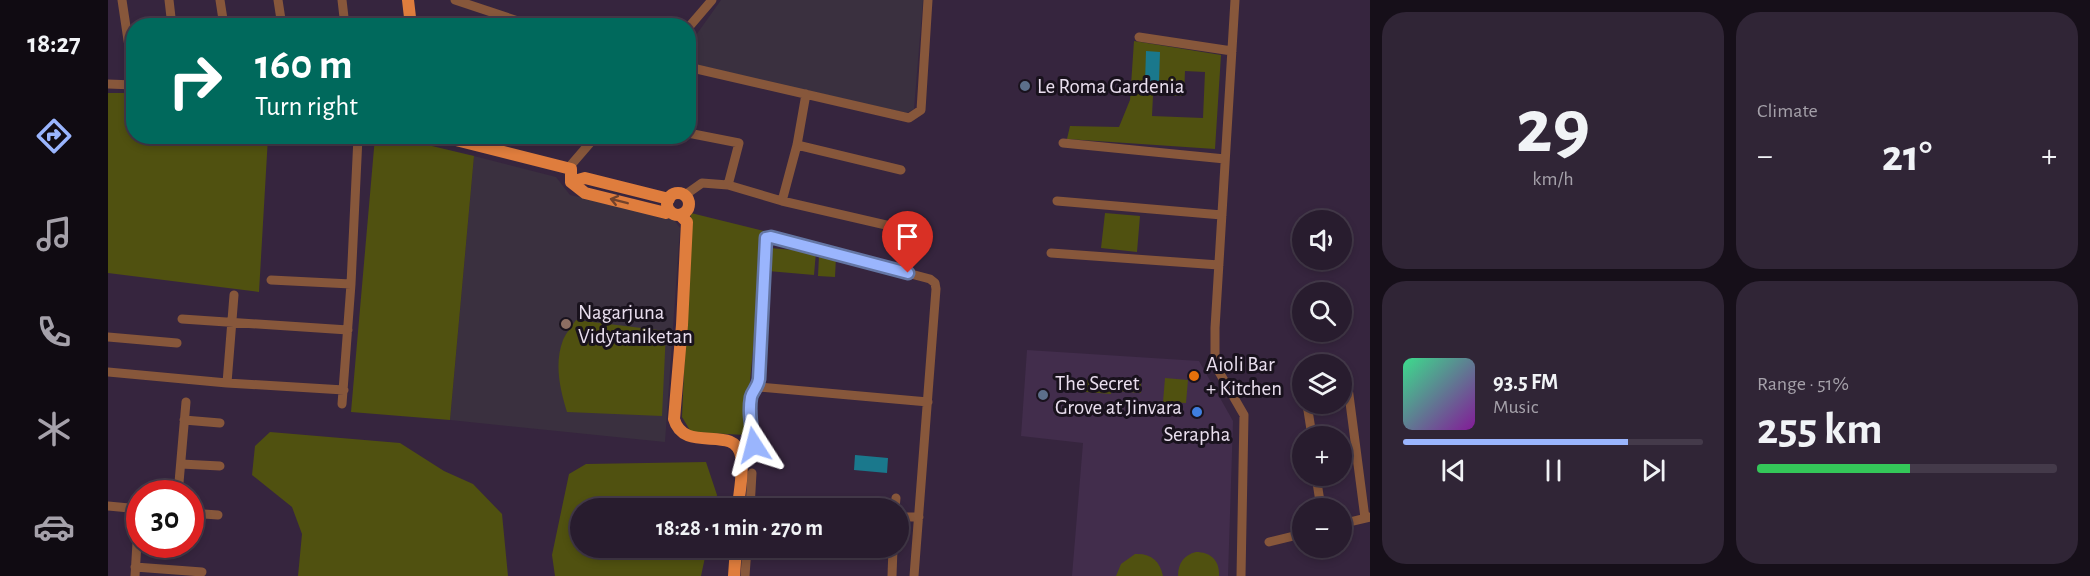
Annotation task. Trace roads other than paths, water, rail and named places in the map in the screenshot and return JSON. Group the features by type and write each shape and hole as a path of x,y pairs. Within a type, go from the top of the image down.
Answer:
{"main road":[{"path":"408,0 410,18"},
{"path":"467,144 571,175 585,193 666,213 673,208 688,208 689,200 685,195 678,193 673,208"},
{"path":"673,208 687,222 675,422 678,429 686,435 728,441 734,445 741,459 739,498"},
{"path":"734,576 735,558"}],"street":[{"path":"122,0 126,27"},
{"path":"169,0 171,18"},
{"path":"220,0 223,18"},
{"path":"279,0 281,18"},
{"path":"342,0 344,18"},
{"path":"456,0 509,18"},
{"path":"696,19 712,0"},
{"path":"696,69 909,118 921,110 928,0"},
{"path":"1235,0 1215,362 1244,415 1241,576"},
{"path":"1139,37 1232,51"},
{"path":"108,84 126,83"},
{"path":"782,201 797,145 806,94"},
{"path":"696,135 739,143 728,185"},
{"path":"1063,143 1226,159"},
{"path":"342,404 358,144"},
{"path":"571,175 571,165 589,144"},
{"path":"797,145 901,170"},
{"path":"685,195 702,183 728,185 782,201 899,228"},
{"path":"1057,201 1222,214"},
{"path":"739,451 755,447 749,416 753,392 758,387 766,238 771,237 930,279 936,289 914,576"},
{"path":"1051,253 1219,266"},
{"path":"271,280 351,284"},
{"path":"227,383 234,295"},
{"path":"182,319 348,330"},
{"path":"108,337 177,343"},
{"path":"108,372 227,383 344,390"},
{"path":"758,387 928,402"},
{"path":"179,480 186,402"},
{"path":"1352,412 1368,517 1352,521"},
{"path":"184,420 219,423"},
{"path":"180,464 220,466"},
{"path":"751,498 752,473"},
{"path":"108,506 126,508"},
{"path":"204,514 218,515"},
{"path":"909,517 919,517"},
{"path":"1269,543 1292,537"},
{"path":"745,576 746,558"},
{"path":"892,576 893,558"},
{"path":"135,572 202,572"}],"water":[{"path":"1146,51 1160,52 1159,83 1145,83"},
{"path":"855,455 888,458 887,473 854,470"}],"place":[{"name":"Le Roma Gardenia","path":"1025,86"},
{"name":"Nagarjuna Vidytaniketan","path":"566,324"},
{"name":"Aioli Bar + Kitchen","path":"1194,376"},
{"name":"The Secret Grove at Jinvara","path":"1043,395"},
{"name":"Serapha","path":"1197,412"}]}
